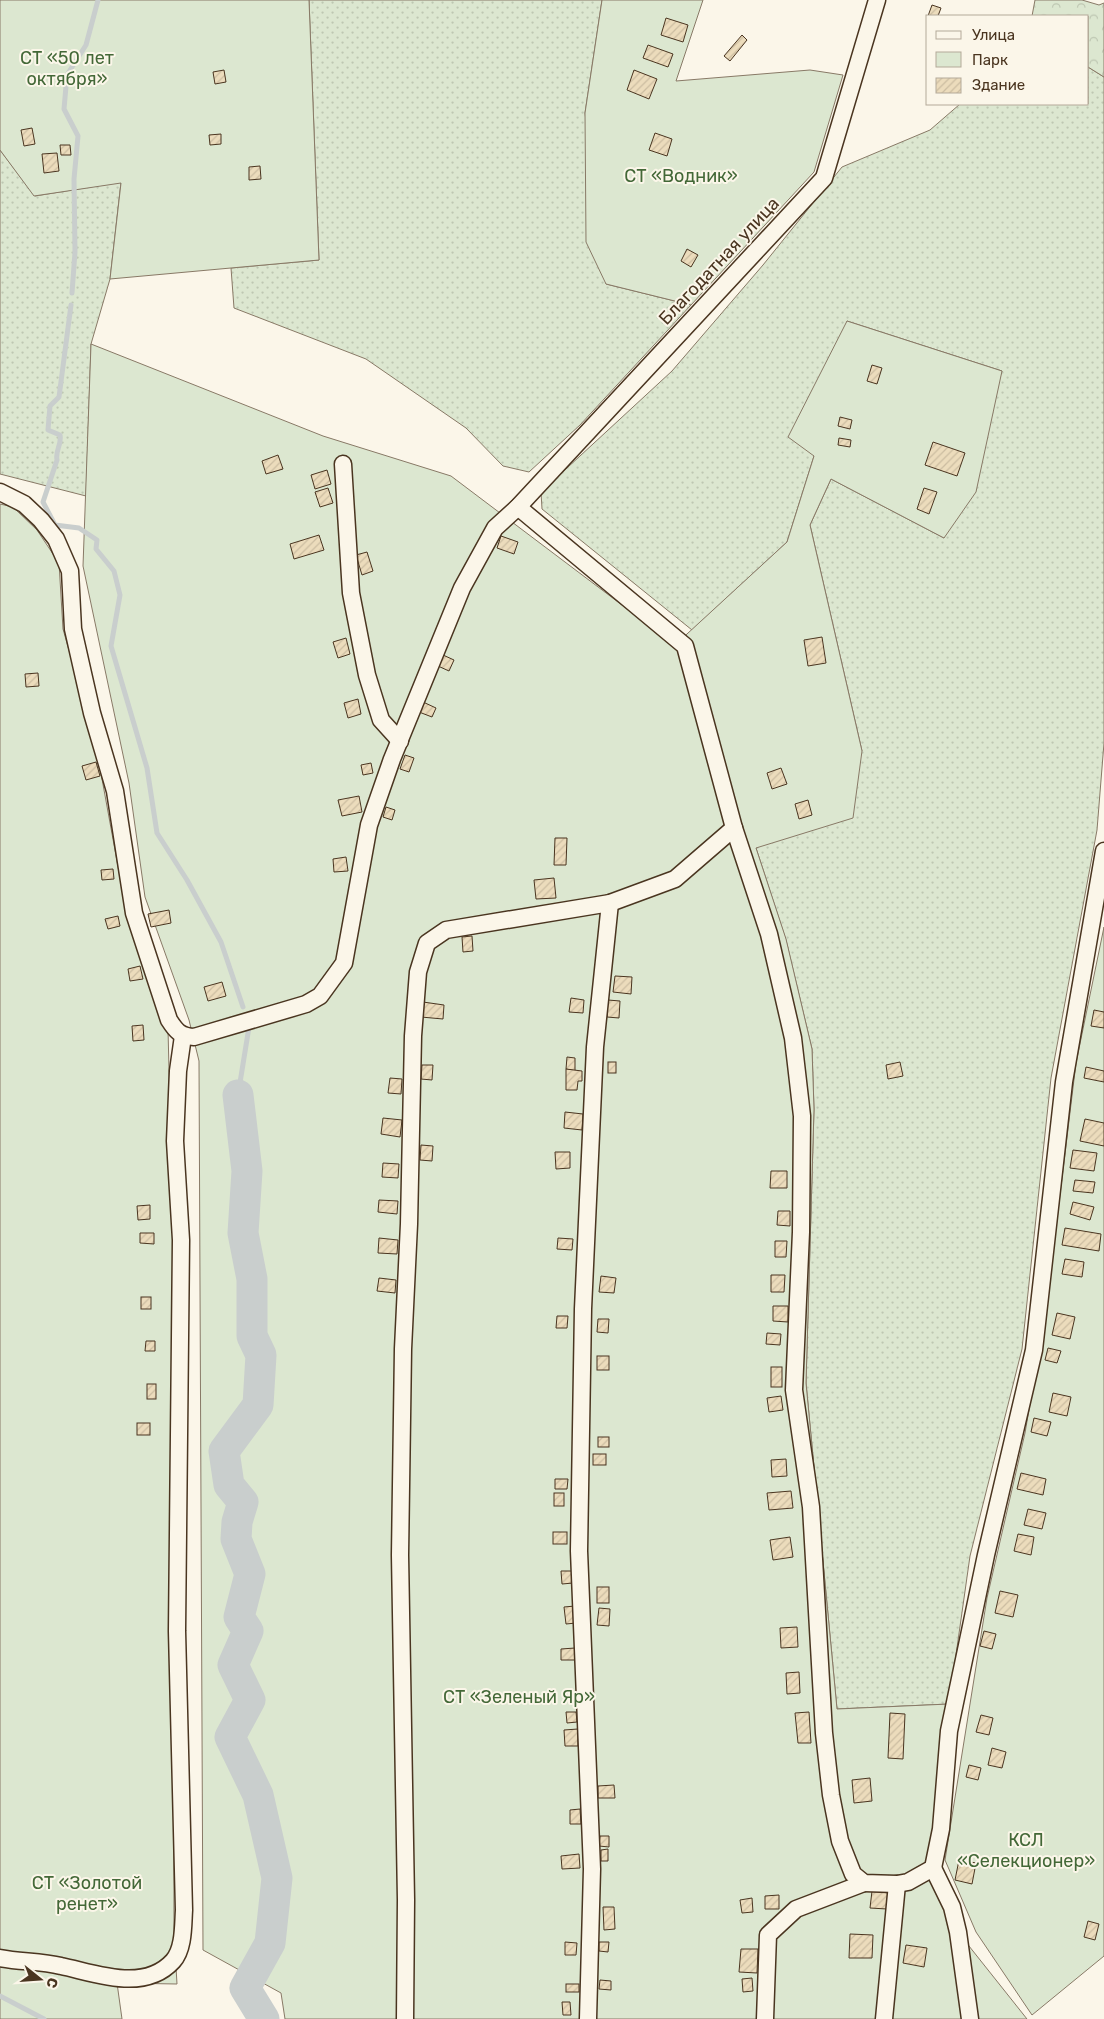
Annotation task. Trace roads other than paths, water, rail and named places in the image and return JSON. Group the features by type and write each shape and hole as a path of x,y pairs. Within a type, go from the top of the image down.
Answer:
{"street":[{"name":"Благодатная улица","path":"183,1036 194,1037 306,1004 320,996 334,979 344,963 369,825 400,741 462,588 494,528 518,507 824,178 877,0"},
{"path":"343,464 351,593 366,666 381,720 400,741"},
{"path":"0,492 24,504 41,520 56,539 70,572 73,629 92,713 115,791 134,913 169,1020 176,1031 183,1036 178,1071 175,1141 180,1240 177,1631 184,1910 181,1942 175,1960 163,1969 130,1978 115,1979 60,1965 0,1958"},
{"path":"518,507 685,646 734,828 769,934 793,1038 802,1116 801,1232 794,1390 811,1507 824,1733 831,1795 840,1841 853,1874 864,1883"},
{"path":"405,2019 406,1900 400,1555 413,1036 418,972 427,943 446,930 610,903 675,879 734,828"},
{"path":"970,2019 958,1932 952,1907 933,1868 941,1829 949,1731 986,1555 1034,1350 1064,1082 1104,851"},
{"path":"588,2019 592,1869 579,1551 583,1309 595,1047 610,903"},
{"path":"765,2019 768,1935 796,1909 864,1883 897,1884 924,1875 933,1868"},
{"path":"884,2019 897,1884"}],"waterway":[{"path":"72,293 75,252 74,179 78,136 64,109 67,75 86,45 98,0"},
{"path":"71,305 59,397 50,406 48,430 60,435 60,442 57,460 43,502 55,525 79,528 97,540 96,549 114,571 120,595 111,646 147,768 157,833 187,880 221,942 243,1007"},
{"path":"238,1095 249,1027"},
{"path":"238,1095 247,1171 243,1233 252,1279 252,1336 261,1355 258,1405 224,1451 229,1485 243,1502 237,1522 236,1539 250,1574 239,1617 248,1631 233,1665 250,1700 230,1737 258,1795 277,1878 270,1943 245,1988 264,2019"},
{"path":"0,1996 44,2019"}],"park label":[{"name":"СТ «50 лет октября»","path":"67,68"},
{"name":"СТ «Водник»","path":"681,176"},
{"name":"СТ «Зеленый Яр»","path":"519,1697"},
{"name":"КСЛ «Селекционер»","path":"1026,1850"},
{"name":"СТ «Золотой ренет»","path":"87,1894"}]}
